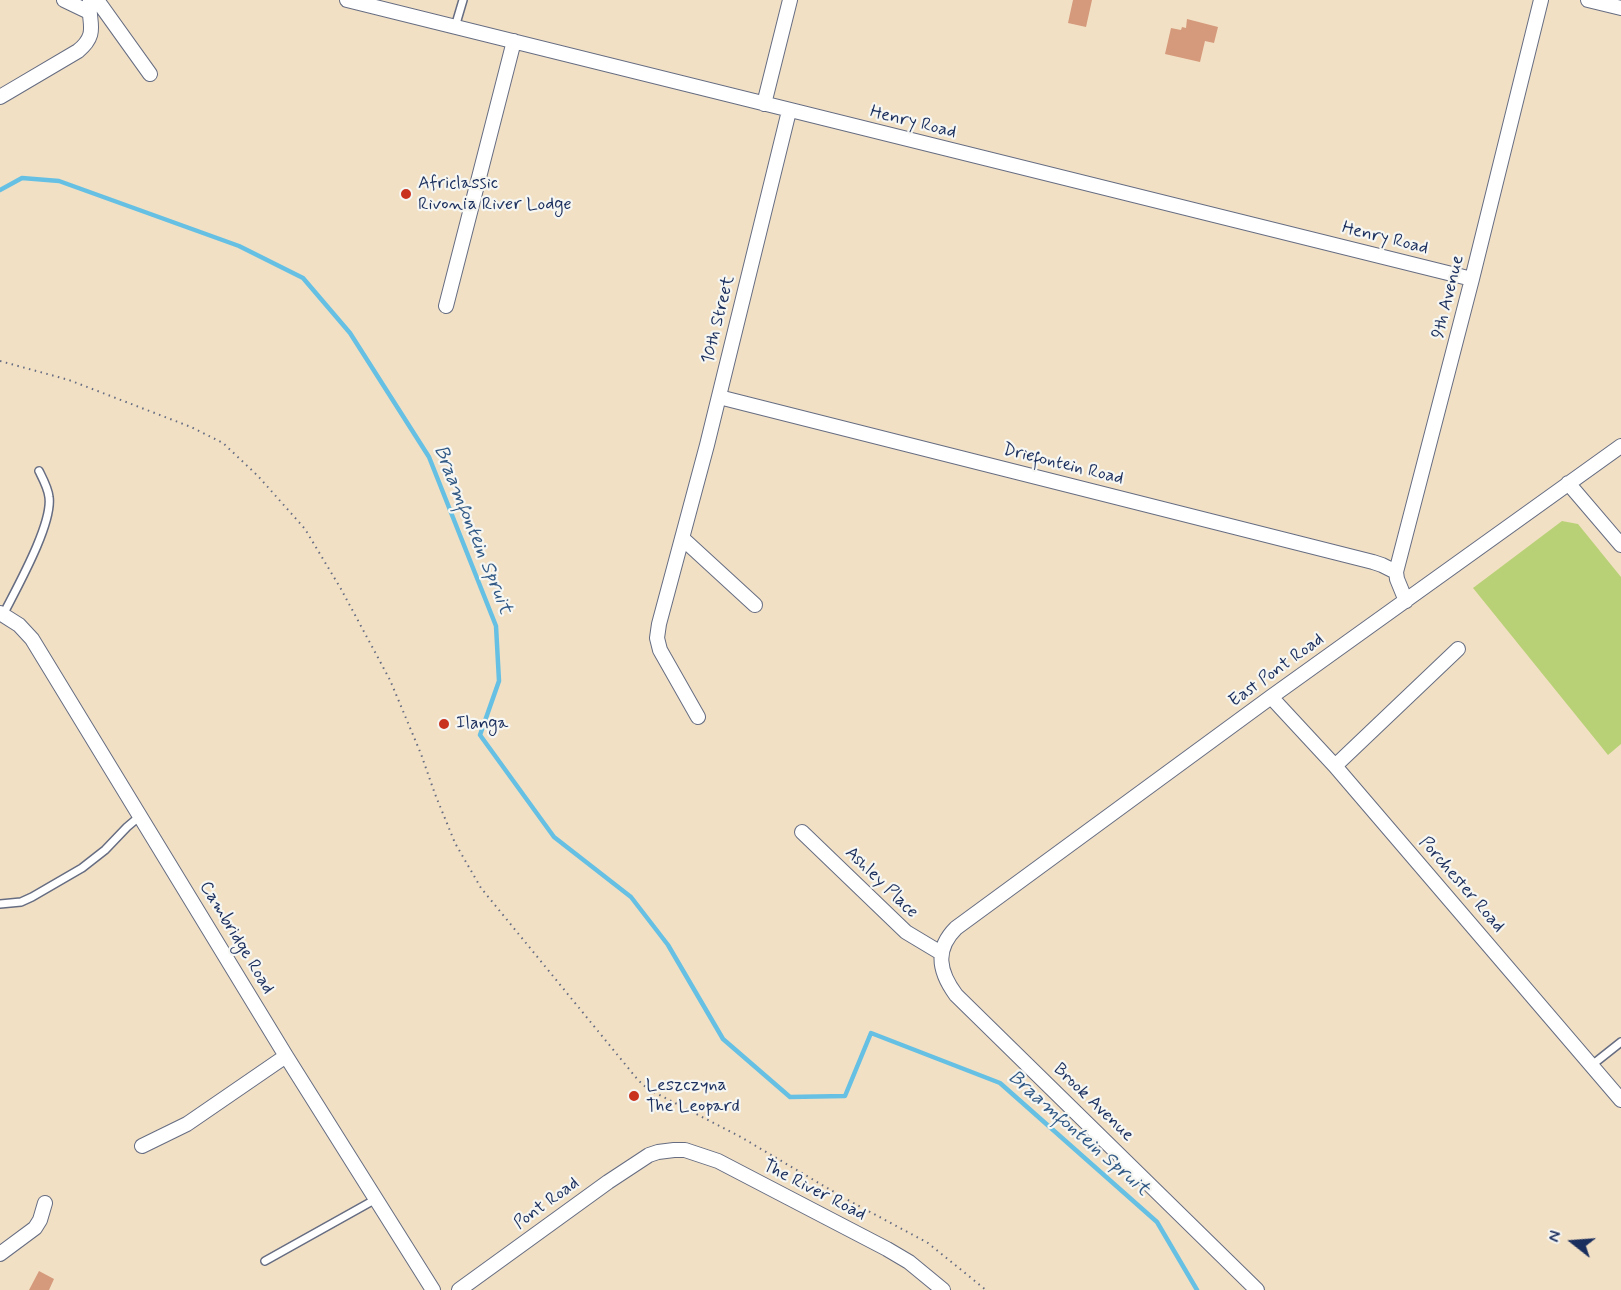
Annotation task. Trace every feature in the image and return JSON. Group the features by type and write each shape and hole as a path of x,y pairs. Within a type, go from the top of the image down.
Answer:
{"street":[{"path":"64,0 92,4 150,74"},
{"name":"Henry Road","path":"347,0 1472,279"},
{"path":"764,104 790,0"},
{"name":"9th Avenue","path":"1396,572 1541,0"},
{"path":"1588,0 1621,8"},
{"path":"0,96 85,45 92,31 92,4"},
{"path":"446,306 514,41"},
{"name":"10th Street","path":"698,717 667,665 657,638 789,111"},
{"name":"Driefontein Road","path":"719,397 1373,562 1396,572"},
{"name":"East Pont Road","path":"941,953 944,944 956,928 1271,697 1621,446"},
{"path":"1568,483 1621,545"},
{"path":"682,538 755,605"},
{"path":"1396,572 1407,601"},
{"name":"Cambridge Road","path":"2,614 19,625 32,639 286,1056 433,1290"},
{"path":"1335,766 1458,650"},
{"name":"Porchester Road","path":"1271,697 1335,766 1621,1100"},
{"name":"Ashley Place","path":"802,832 906,932 941,953"},
{"name":"Brook Avenue","path":"941,953 943,974 956,995 1257,1290"},
{"path":"142,1146 187,1124 286,1056"},
{"name":"The River Road","path":"658,1152 686,1150 718,1161 887,1249 909,1262 943,1290"},
{"name":"Pont Road","path":"459,1290 608,1182 649,1155 658,1152"},
{"path":"0,1254 35,1228 45,1203"}],"lane":[{"path":"455,27 463,0"},
{"path":"2,614 47,519 49,497 39,471"},
{"path":"0,904 21,902 82,868 105,850 140,816"},
{"path":"1592,1065 1621,1042"},
{"path":"265,1261 376,1199"}],"path":[{"path":"0,362 69,380 223,443 258,476 305,529 341,589 390,680 455,843 481,888 638,1080 648,1089 739,1136 846,1199 927,1243 986,1290"}],"green space":[{"path":"1562,521 1578,524 1621,577 1621,744 1608,755 1473,588"}],"building":[{"path":"1073,0 1092,0 1086,27 1068,23"},
{"path":"1187,19 1218,27 1214,43 1205,41 1200,62 1165,54 1171,28 1181,30 1182,27 1186,28"},
{"path":"39,1271 54,1279 49,1290 29,1290"}],"waterway":[{"name":"Braamfontein Spruit","path":"0,190 22,178 59,181 239,246 303,278 350,333 429,457 496,626 499,681 480,735 554,837 631,897 668,945 723,1039 790,1097 845,1096 871,1033 1000,1083 1157,1222 1197,1290"}],"place":[{"name":"Africlassic Rivonia River Lodge","path":"406,194"},
{"name":"Ilanga","path":"444,724"},
{"name":"Leszczyna The Leopard","path":"634,1096"}]}
